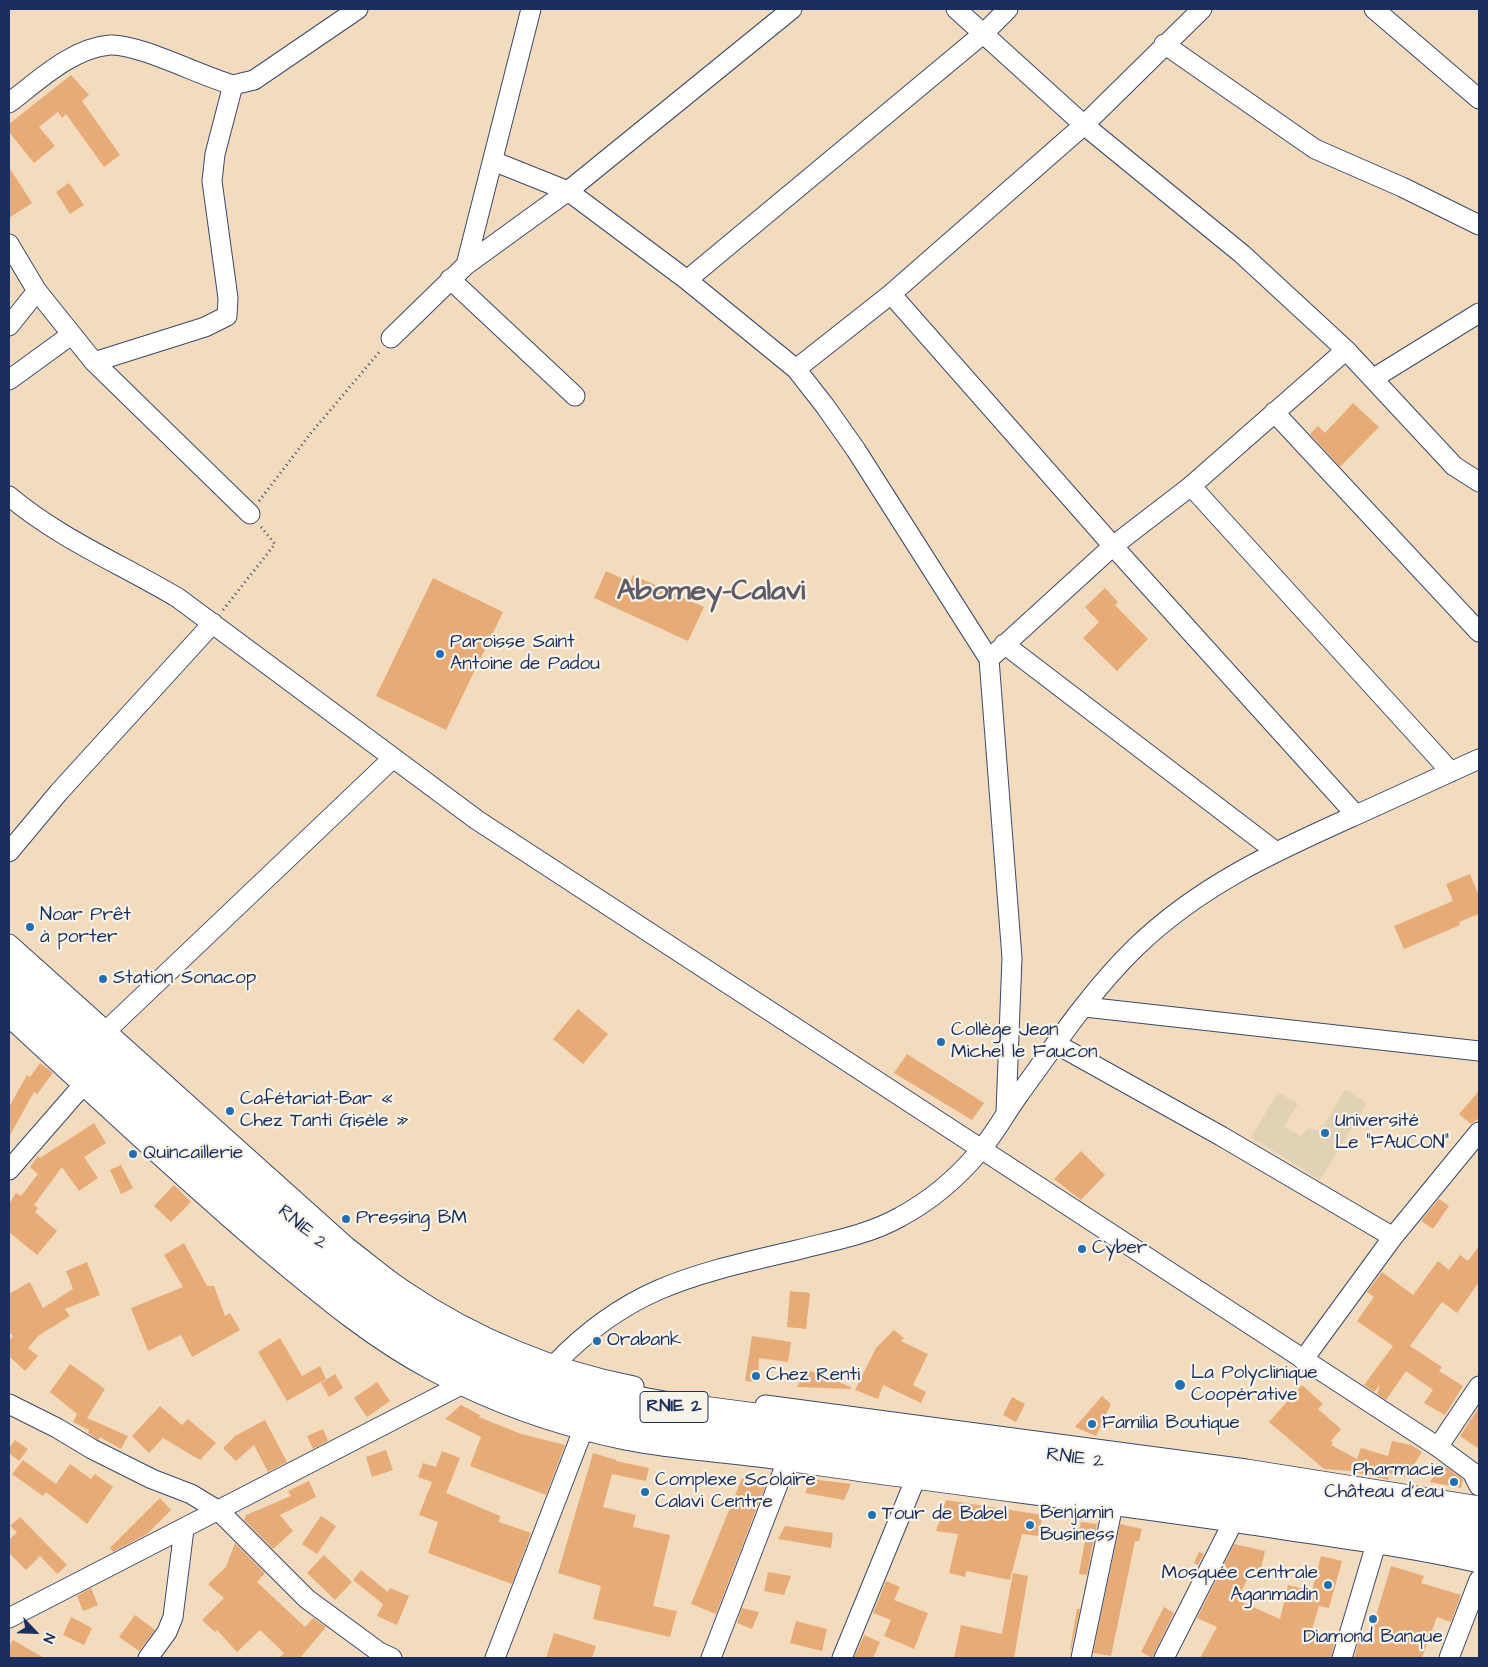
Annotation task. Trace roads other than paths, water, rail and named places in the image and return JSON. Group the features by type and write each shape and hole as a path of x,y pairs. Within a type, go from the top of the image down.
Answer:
{"highway":[{"name":"RNIE 2","path":"9,964 253,1187 343,1262 415,1315 467,1346 541,1378 604,1395 662,1405 1242,1482 1477,1526"},
{"name":"RNIE 2","path":"9,997 331,1284 417,1344 463,1370 551,1405 649,1428 1242,1506 1477,1526"}],"street":[{"path":"9,103 57,67 78,54 110,45 144,53 233,85 254,80 358,9"},
{"path":"466,266 531,9"},
{"path":"391,338 450,279 568,191 792,9"},
{"path":"956,9 1084,125 1242,254 1346,350 1454,466 1479,482"},
{"path":"687,280 984,33 1008,9"},
{"path":"796,369 891,294 1084,125 1164,44 1202,9"},
{"path":"1374,9 1479,99"},
{"path":"1164,44 1315,149 1402,187 1479,225"},
{"path":"94,362 205,327 227,316 228,298 212,181 216,154 233,85"},
{"path":"493,161 568,191 687,280 796,369 856,450 989,659 1012,958 1006,1112"},
{"path":"9,244 37,291 94,362 250,514"},
{"path":"450,279 576,396"},
{"path":"9,326 37,291"},
{"path":"891,294 1113,546 1356,815"},
{"path":"1374,378 1479,313"},
{"path":"9,380 71,335"},
{"path":"989,659 1113,546 1191,486 1346,350"},
{"path":"1274,412 1479,632"},
{"path":"1191,486 1451,772"},
{"path":"9,496 57,532 146,578 213,623 392,759 476,820 1438,1448 1472,1472 1479,1486"},
{"path":"9,852 59,792 213,623"},
{"path":"1004,644 1275,851"},
{"path":"105,1032 392,759"},
{"path":"554,1365 579,1339 620,1309 650,1292 706,1272 855,1236 901,1217 946,1185 981,1150 1006,1112 1085,1007 1133,950 1170,916 1217,884 1275,851 1479,759"},
{"path":"9,944 347,1247 405,1291 480,1334 554,1365 625,1385 680,1394 1226,1466 1477,1526"},
{"path":"1085,1007 1479,1051"},
{"path":"9,1017 234,1222 332,1305 408,1358 461,1385 518,1409 583,1430 662,1446 1113,1505 1376,1544 1477,1526"},
{"path":"1056,1044 1221,1136 1393,1237"},
{"path":"9,1170 83,1085"},
{"path":"1303,1360 1393,1237 1479,1132"},
{"path":"9,1618 461,1385"},
{"path":"1438,1448 1479,1386"},
{"path":"9,1404 152,1479 191,1494 219,1511 307,1599 379,1652 392,1658"},
{"path":"495,1658 583,1430"},
{"path":"711,1658 787,1461"},
{"path":"842,1658 915,1480"},
{"path":"1082,1658 1113,1505"},
{"path":"1164,1658 1233,1522"},
{"path":"148,1658 167,1632 174,1617 184,1528"},
{"path":"1342,1658 1376,1544"},
{"path":"1449,1658 1479,1580"}],"place":[{"name":"Paroisse Saint Antoine de Padou","path":"440,654"},
{"name":"Noar Prêt à porter","path":"30,927"},
{"name":"Station Sonacop","path":"103,979"},
{"name":"Collège Jean Michel le Faucon","path":"941,1042"},
{"name":"Cafétariat-Bar « Chez Tanti Gisèle »","path":"230,1111"},
{"name":"Université Le \"FAUCON\"","path":"1325,1133"},
{"name":"Quincaillerie","path":"133,1154"},
{"name":"Pressing BM","path":"346,1219"},
{"name":"Cyber","path":"1082,1249"},
{"name":"Orabank","path":"597,1341"},
{"name":"Chez Renti","path":"756,1376"},
{"name":"La Polyclinique Coopérative","path":"1180,1385"},
{"name":"Familia Boutique","path":"1092,1424"},
{"name":"Pharmacie Château d’eau","path":"1454,1482"},
{"name":"Complexe Scolaire Calavi Centre","path":"645,1492"},
{"name":"Tour de Babel","path":"872,1515"},
{"name":"Benjamin Business","path":"1030,1525"},
{"name":"Mosquée centrale Aganmadin","path":"1328,1585"},
{"name":"Diamond Banque","path":"1373,1619"}],"district":[{"name":"Abomey-Calavi","path":"711,593"}]}
